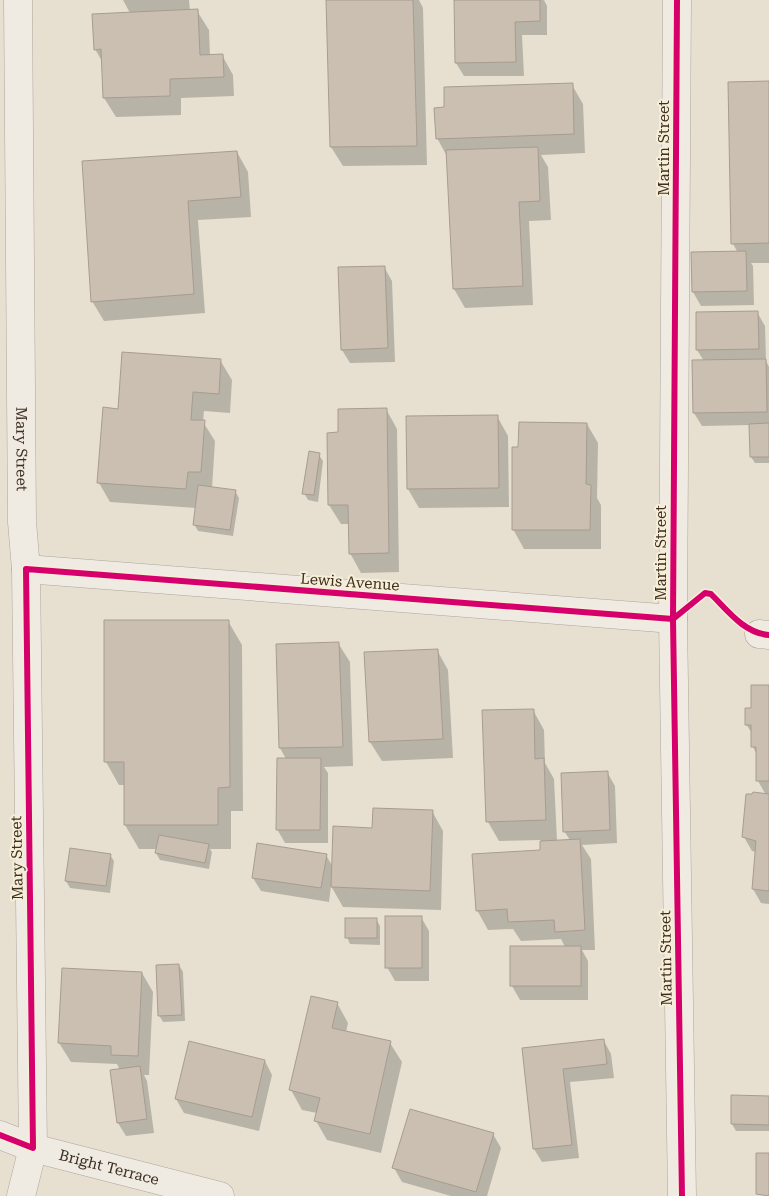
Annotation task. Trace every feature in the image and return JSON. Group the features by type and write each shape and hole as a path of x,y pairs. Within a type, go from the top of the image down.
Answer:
{"street":[{"name":"Mary Street","path":"18,0 22,522 26,569 33,1148 21,1196"},
{"name":"Martin Street","path":"677,0 673,619 682,1196"},
{"name":"Lewis Avenue","path":"26,569 673,619"},
{"name":"Bright Terrace","path":"0,1135 33,1148 220,1196"}],"building":[{"path":"326,0 413,0 417,146 330,147"},
{"path":"454,0 540,0 540,21 515,22 516,62 455,63"},
{"path":"198,9 200,55 223,54 224,77 170,79 170,96 103,98 101,49 94,50 92,14"},
{"path":"769,81 769,243 731,244 728,82"},
{"path":"573,83 574,134 436,139 434,108 444,107 444,87"},
{"path":"538,147 540,201 519,202 523,286 453,289 446,150"},
{"path":"237,151 241,197 188,201 194,294 91,302 82,161"},
{"path":"746,251 747,291 692,292 691,252"},
{"path":"385,266 388,348 341,350 338,267"},
{"path":"758,311 759,349 696,350 696,312"},
{"path":"122,352 221,359 219,394 193,392 191,420 205,420 201,472 188,472 186,489 97,483 103,407 118,409"},
{"path":"766,359 767,412 693,413 692,360"},
{"path":"387,408 389,553 349,554 348,505 328,505 327,433 338,432 338,409"},
{"path":"498,415 499,488 407,489 406,416"},
{"path":"519,422 587,423 586,484 591,485 590,530 512,530 512,447 518,447"},
{"path":"769,423 769,457 750,457 749,424"},
{"path":"309,451 320,453 314,495 302,494"},
{"path":"198,485 236,490 230,530 193,525"},
{"path":"104,620 229,620 230,787 218,788 218,825 124,825 124,762 104,762"},
{"path":"339,642 343,747 279,748 276,644"},
{"path":"438,649 443,739 369,742 364,652"},
{"path":"751,685 769,685 769,781 756,781 756,747 751,747 751,725 745,725 745,708 751,708"},
{"path":"534,709 535,759 544,758 546,820 486,822 482,710"},
{"path":"277,758 321,758 320,830 276,830"},
{"path":"608,771 610,830 563,832 561,773"},
{"path":"753,792 769,794 769,891 752,889 756,841 742,837 746,794 752,794"},
{"path":"373,808 433,810 430,891 331,887 333,826 372,828"},
{"path":"159,835 209,844 205,863 155,853"},
{"path":"580,839 585,930 555,932 554,920 508,922 507,909 476,911 472,854 540,850 540,841"},
{"path":"257,843 327,854 321,888 252,878"},
{"path":"70,848 111,854 106,886 65,881"},
{"path":"385,916 422,916 422,968 385,968"},
{"path":"345,918 377,918 377,938 345,938"},
{"path":"510,946 581,946 581,986 510,986"},
{"path":"179,964 182,1015 158,1016 156,965"},
{"path":"62,968 142,972 138,1056 111,1055 111,1046 58,1043"},
{"path":"311,996 338,1002 332,1028 391,1041 370,1134 314,1121 320,1098 289,1090"},
{"path":"604,1039 607,1064 563,1069 572,1145 533,1149 522,1048"},
{"path":"189,1041 265,1060 252,1117 175,1099"},
{"path":"140,1066 147,1119 117,1123 110,1070"},
{"path":"731,1095 769,1096 769,1125 731,1124"},
{"path":"410,1109 494,1133 476,1192 392,1168"},
{"path":"756,1153 769,1153 769,1196 756,1194"}],"cycle path":[{"path":"677,0 673,619 682,1196"},
{"path":"0,1135 33,1148 26,569 673,619 705,593 711,594 744,626 769,635"}]}
